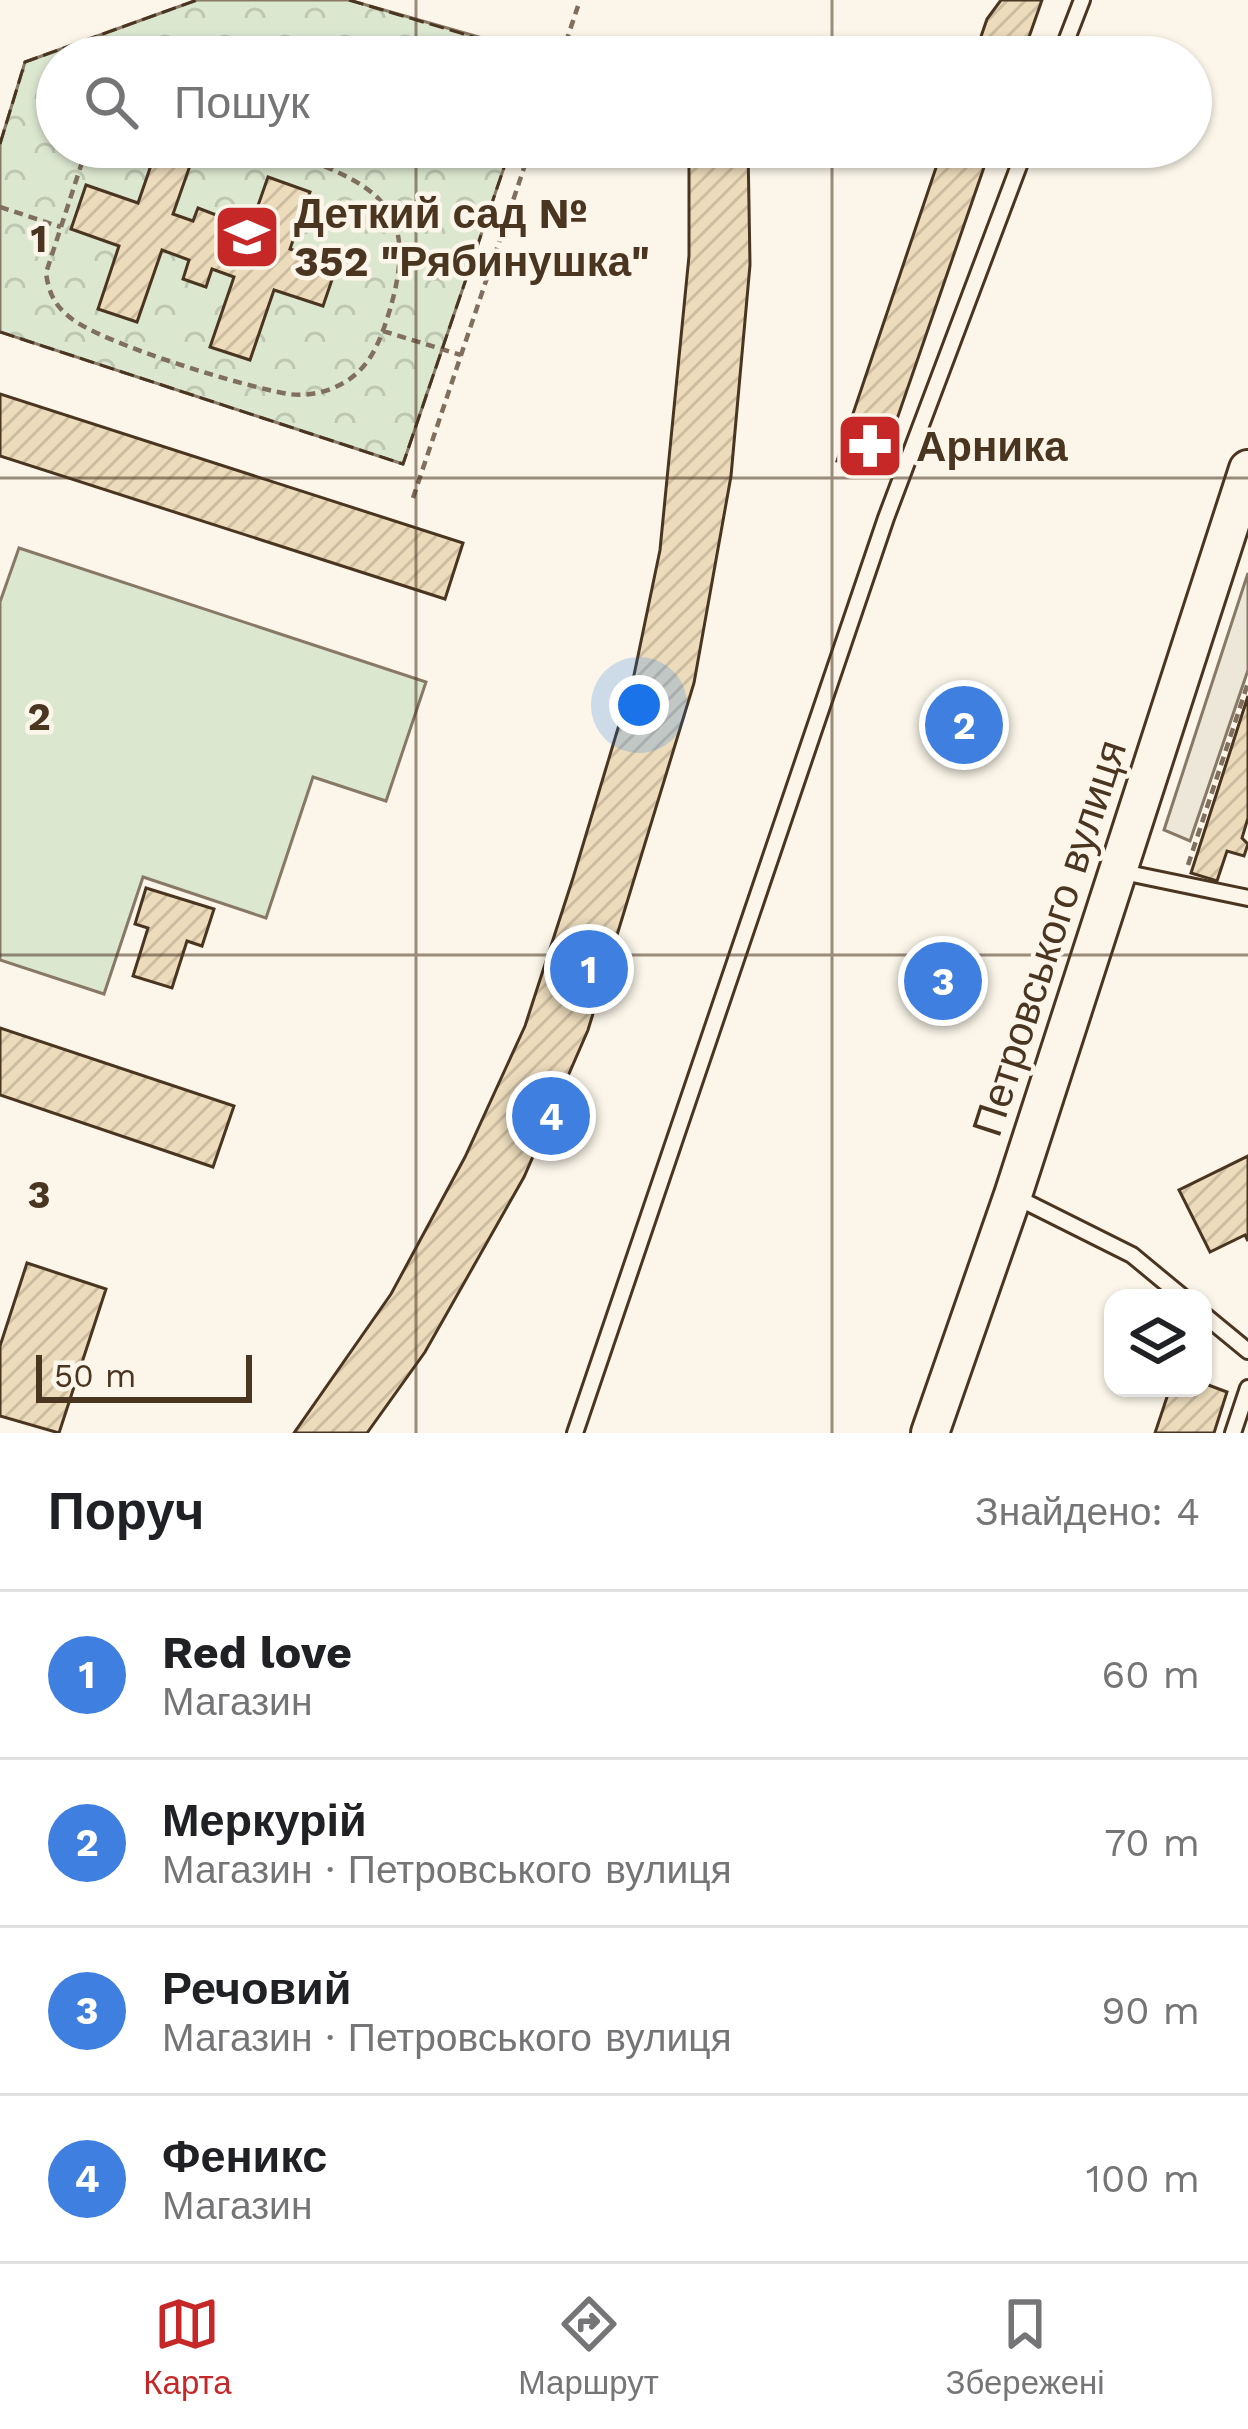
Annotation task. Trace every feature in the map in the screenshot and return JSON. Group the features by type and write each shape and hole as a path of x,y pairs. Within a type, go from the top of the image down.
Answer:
{"main road":[{"name":"Петровського вулиця","path":"930,1433 1013,1195 1248,469"}],"lane":[{"path":"1068,36 1082,0"},
{"path":"574,1433 886,518 1019,168"},
{"path":"1118,871 1248,898"},
{"path":"1013,1195 1132,1255 1173,1289"},
{"path":"1212,1322 1248,1352"},
{"path":"1233,1433 1248,1388"}],"path":[{"path":"568,36 578,6"},
{"path":"80,168 46,273 49,292 61,310 96,333 277,391 305,395 352,378 377,350 399,280 399,227 357,177 332,168"},
{"path":"413,498 524,168"},
{"path":"0,206 61,226"},
{"path":"383,331 461,355"},
{"path":"1186,870 1248,682"}],"green space":[{"path":"197,0 349,0 475,36 97,36"},
{"path":"36,58 36,168 504,168 403,464 0,332 0,144 25,62"},
{"path":"19,548 426,682 386,801 313,777 266,918 143,877 104,994 0,960 0,602"}],"shaded area":[{"path":"1248,573 1248,670 1190,841 1164,830"}],"building":[{"path":"1001,0 1042,0 1029,36 981,36"},
{"path":"150,168 189,168 173,214 193,221 198,208 224,218 221,228 247,237 268,177 310,192 290,249 337,265 323,306 274,290 250,360 210,347 234,277 212,269 206,287 183,279 189,260 162,250 137,322 98,309 119,246 71,229 86,185 138,203"},
{"path":"689,168 748,168 750,265 731,476 694,683 588,1030 524,1177 425,1352 367,1433 294,1433 391,1294 465,1157 525,1026 634,675 660,550 689,256"},
{"path":"936,168 984,168 878,474 837,461"},
{"path":"0,394 463,543 445,599 0,456"},
{"path":"1248,696 1248,818 1242,838 1248,844 1244,856 1227,851 1217,881 1191,873"},
{"path":"146,888 214,909 202,946 187,941 172,988 133,976 148,928 135,924"},
{"path":"0,1028 234,1106 213,1167 0,1095"},
{"path":"1248,1156 1248,1241 1245,1235 1210,1252 1179,1190"},
{"path":"27,1263 106,1289 59,1433 0,1416 0,1346"},
{"path":"1212,1386 1227,1392 1214,1433 1155,1433 1167,1397 1212,1397"}],"fence":[{"path":"97,36 197,0"},
{"path":"349,0 470,36"},
{"path":"0,144 25,62 36,58"},
{"path":"0,332 403,464 504,168"}],"place":[{"name":"Деткий сад № 352 \"Рябинушка\"","path":"247,237"},
{"name":"Арника","path":"870,446"},
{"name":"Меркурій","path":"964,725"},
{"name":"Red love","path":"589,969"},
{"name":"Речовий","path":"943,981"},
{"name":"Феникс","path":"551,1116"}]}
